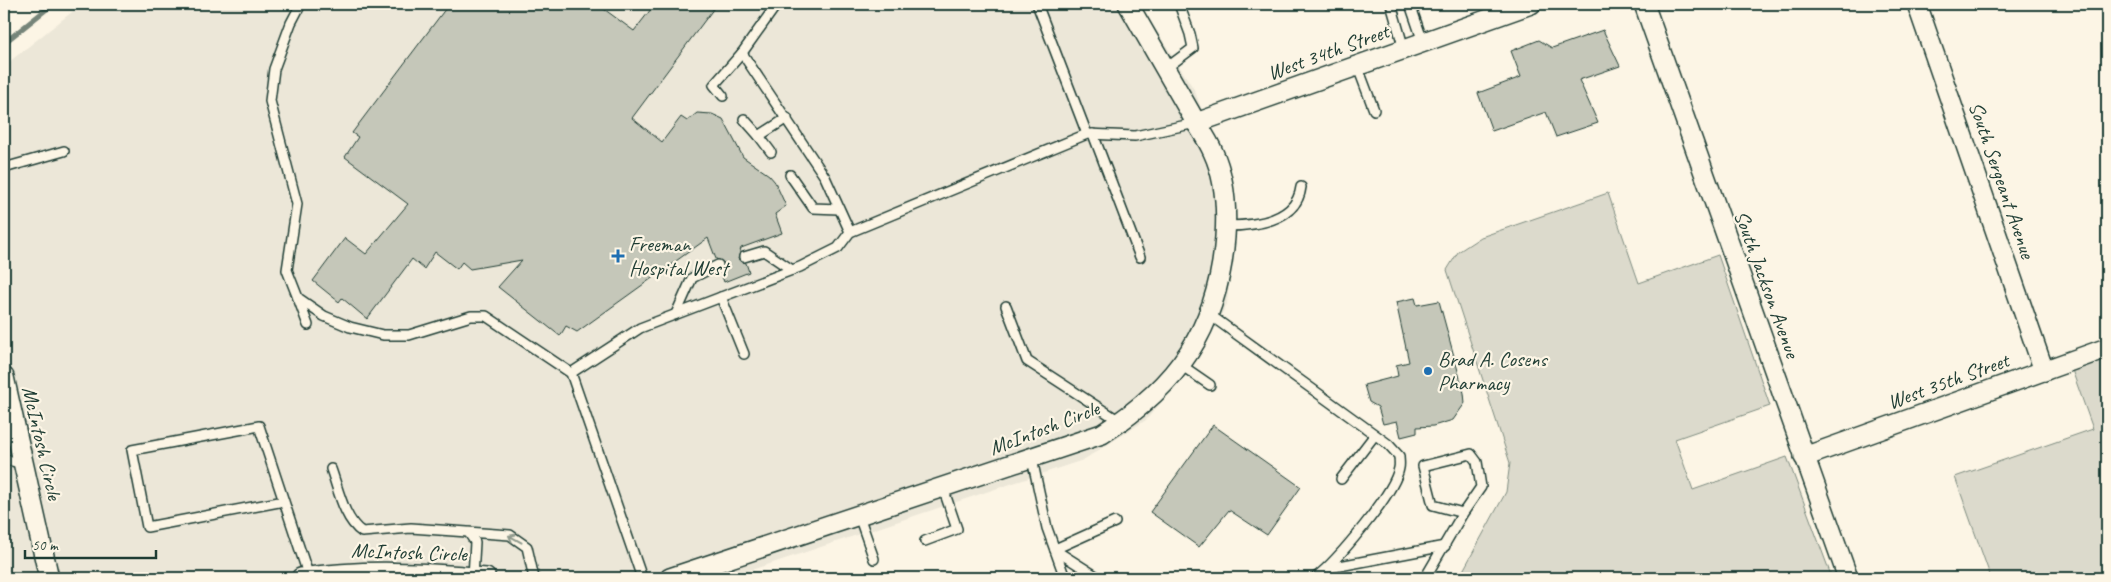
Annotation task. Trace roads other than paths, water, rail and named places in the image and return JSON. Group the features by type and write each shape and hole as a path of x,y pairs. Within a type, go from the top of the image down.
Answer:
{"street":[{"name":"McIntosh Circle","path":"670,578 1032,459 1102,434 1121,422 1158,391 1181,365 1210,315 1222,272 1226,209 1220,174 1213,152 1128,4"},
{"name":"West 34th Street","path":"1196,123 1532,4"},
{"name":"South Jackson Avenue","path":"1644,4 1848,578"},
{"name":"South Sergeant Avenue","path":"1917,4 2044,371"},
{"name":"West 35th Street","path":"1804,457 2107,348"},
{"name":"McIntosh Circle","path":"4,376 49,578"},
{"name":"McIntosh Circle","path":"305,578 366,575 398,570 480,578"}],"lane":[{"path":"300,4 274,69 270,101 297,204 287,270 308,325"},
{"path":"723,96 714,85 742,53 777,4"},
{"path":"1037,4 1140,257"},
{"path":"1166,69 1192,48 1190,34 1179,4"},
{"path":"1390,4 1404,49"},
{"path":"1410,4 1423,42"},
{"path":"742,53 825,177 850,232"},
{"path":"1357,65 1374,110"},
{"path":"759,136 786,118"},
{"path":"744,119 771,152"},
{"path":"571,373 640,328 792,270 838,248 850,232 1090,134 1135,136 1196,123"},
{"path":"4,168 64,150"},
{"path":"790,175 813,208 838,209"},
{"path":"1225,226 1246,226 1282,216 1300,198 1301,187"},
{"path":"744,257 764,251 792,270"},
{"path":"676,314 692,278 718,265"},
{"path":"721,297 744,354"},
{"path":"298,298 324,316 350,327 383,335 410,335 471,316 486,316 571,373 642,578"},
{"path":"1006,306 1027,361 1121,422"},
{"path":"1210,315 1374,436 1388,444 1399,456 1400,468 1388,492 1329,568 1316,578"},
{"path":"1181,365 1210,385"},
{"path":"284,501 147,527 132,450 259,426 284,501 305,578"},
{"path":"1341,479 1374,436"},
{"path":"1425,578 1463,513 1481,487 1477,462 1471,454 1423,466 1433,505 1463,513"},
{"path":"4,459 23,464"},
{"path":"1032,459 1040,500 1065,578"},
{"path":"331,469 349,516 355,527 362,532 411,528 510,535 519,539 527,547 534,578"},
{"path":"926,541 957,529 943,488"},
{"path":"859,516 874,560"},
{"path":"1055,550 1115,522"},
{"path":"469,533 475,542 480,578"},
{"path":"1329,568 1445,546"},
{"path":"1055,550 1098,578"}],"waterway":[{"path":"4,43 53,4"}],"place":[{"name":"Freeman Hospital West","path":"618,256"},
{"name":"Brad A. Cosens Pharmacy","path":"1428,371"}]}
